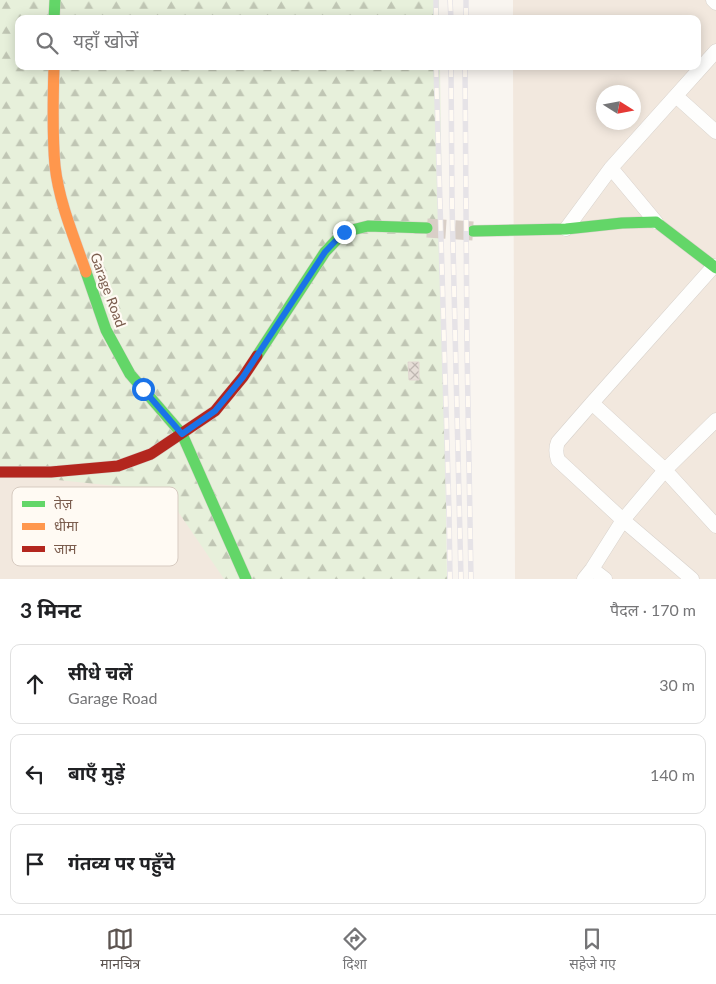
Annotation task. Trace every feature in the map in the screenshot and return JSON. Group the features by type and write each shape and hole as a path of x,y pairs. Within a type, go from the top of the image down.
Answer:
{"street":[{"path":"54,15 55,0"},
{"path":"713,0 716,3"},
{"path":"701,68 716,51"},
{"name":"Garage Road","path":"54,70 55,166 63,206 106,330 130,374 182,434 246,579"},
{"path":"566,229 611,168 699,70"},
{"path":"676,96 716,132"},
{"path":"611,168 656,222 715,267 558,442 556,455 558,460 692,579"},
{"path":"473,231 566,229 622,223 656,222"},
{"path":"0,472 51,472 118,466 151,454 215,411 243,377 325,252 344,232 368,226 427,228"},
{"path":"592,403 665,470 716,526"},
{"path":"604,579 588,574 624,520 665,470 716,420"}],"shaded area":[{"path":"0,0 15,15 15,70 21,70 248,579 0,579"},
{"path":"513,0 716,0 716,579 515,579 513,70 701,70 701,15 513,15"}],"green space":[{"path":"0,0 439,0 439,15 15,15 15,70 440,70 447,579 224,579 178,512 178,487 125,487 0,474"}],"building":[{"path":"408,362 419,362 419,380 409,380"}],"tunnel":[{"path":"427,228 473,231"}],"railway":[{"path":"436,0 436,15"},
{"path":"450,0 451,15"},
{"path":"466,0 466,15"},
{"path":"436,70 450,579"},
{"path":"451,70 452,204 461,579"},
{"path":"465,70 471,579"}],"traffic: fast":[{"path":"54,15 55,0"},
{"path":"473,231 566,229 622,223 656,222 716,268"},
{"path":"257,356 325,252 344,232 368,226 427,228"},
{"path":"86,272 106,330 130,374 182,434 246,579"}],"traffic: slow":[{"path":"54,70 53,128 57,179 86,272"}],"traffic: jam":[{"path":"0,472 51,472 118,466 151,454 215,411 243,377 257,356"}],"route":[{"path":"143,389 182,434 215,411 243,377 325,252 344,232"}]}
